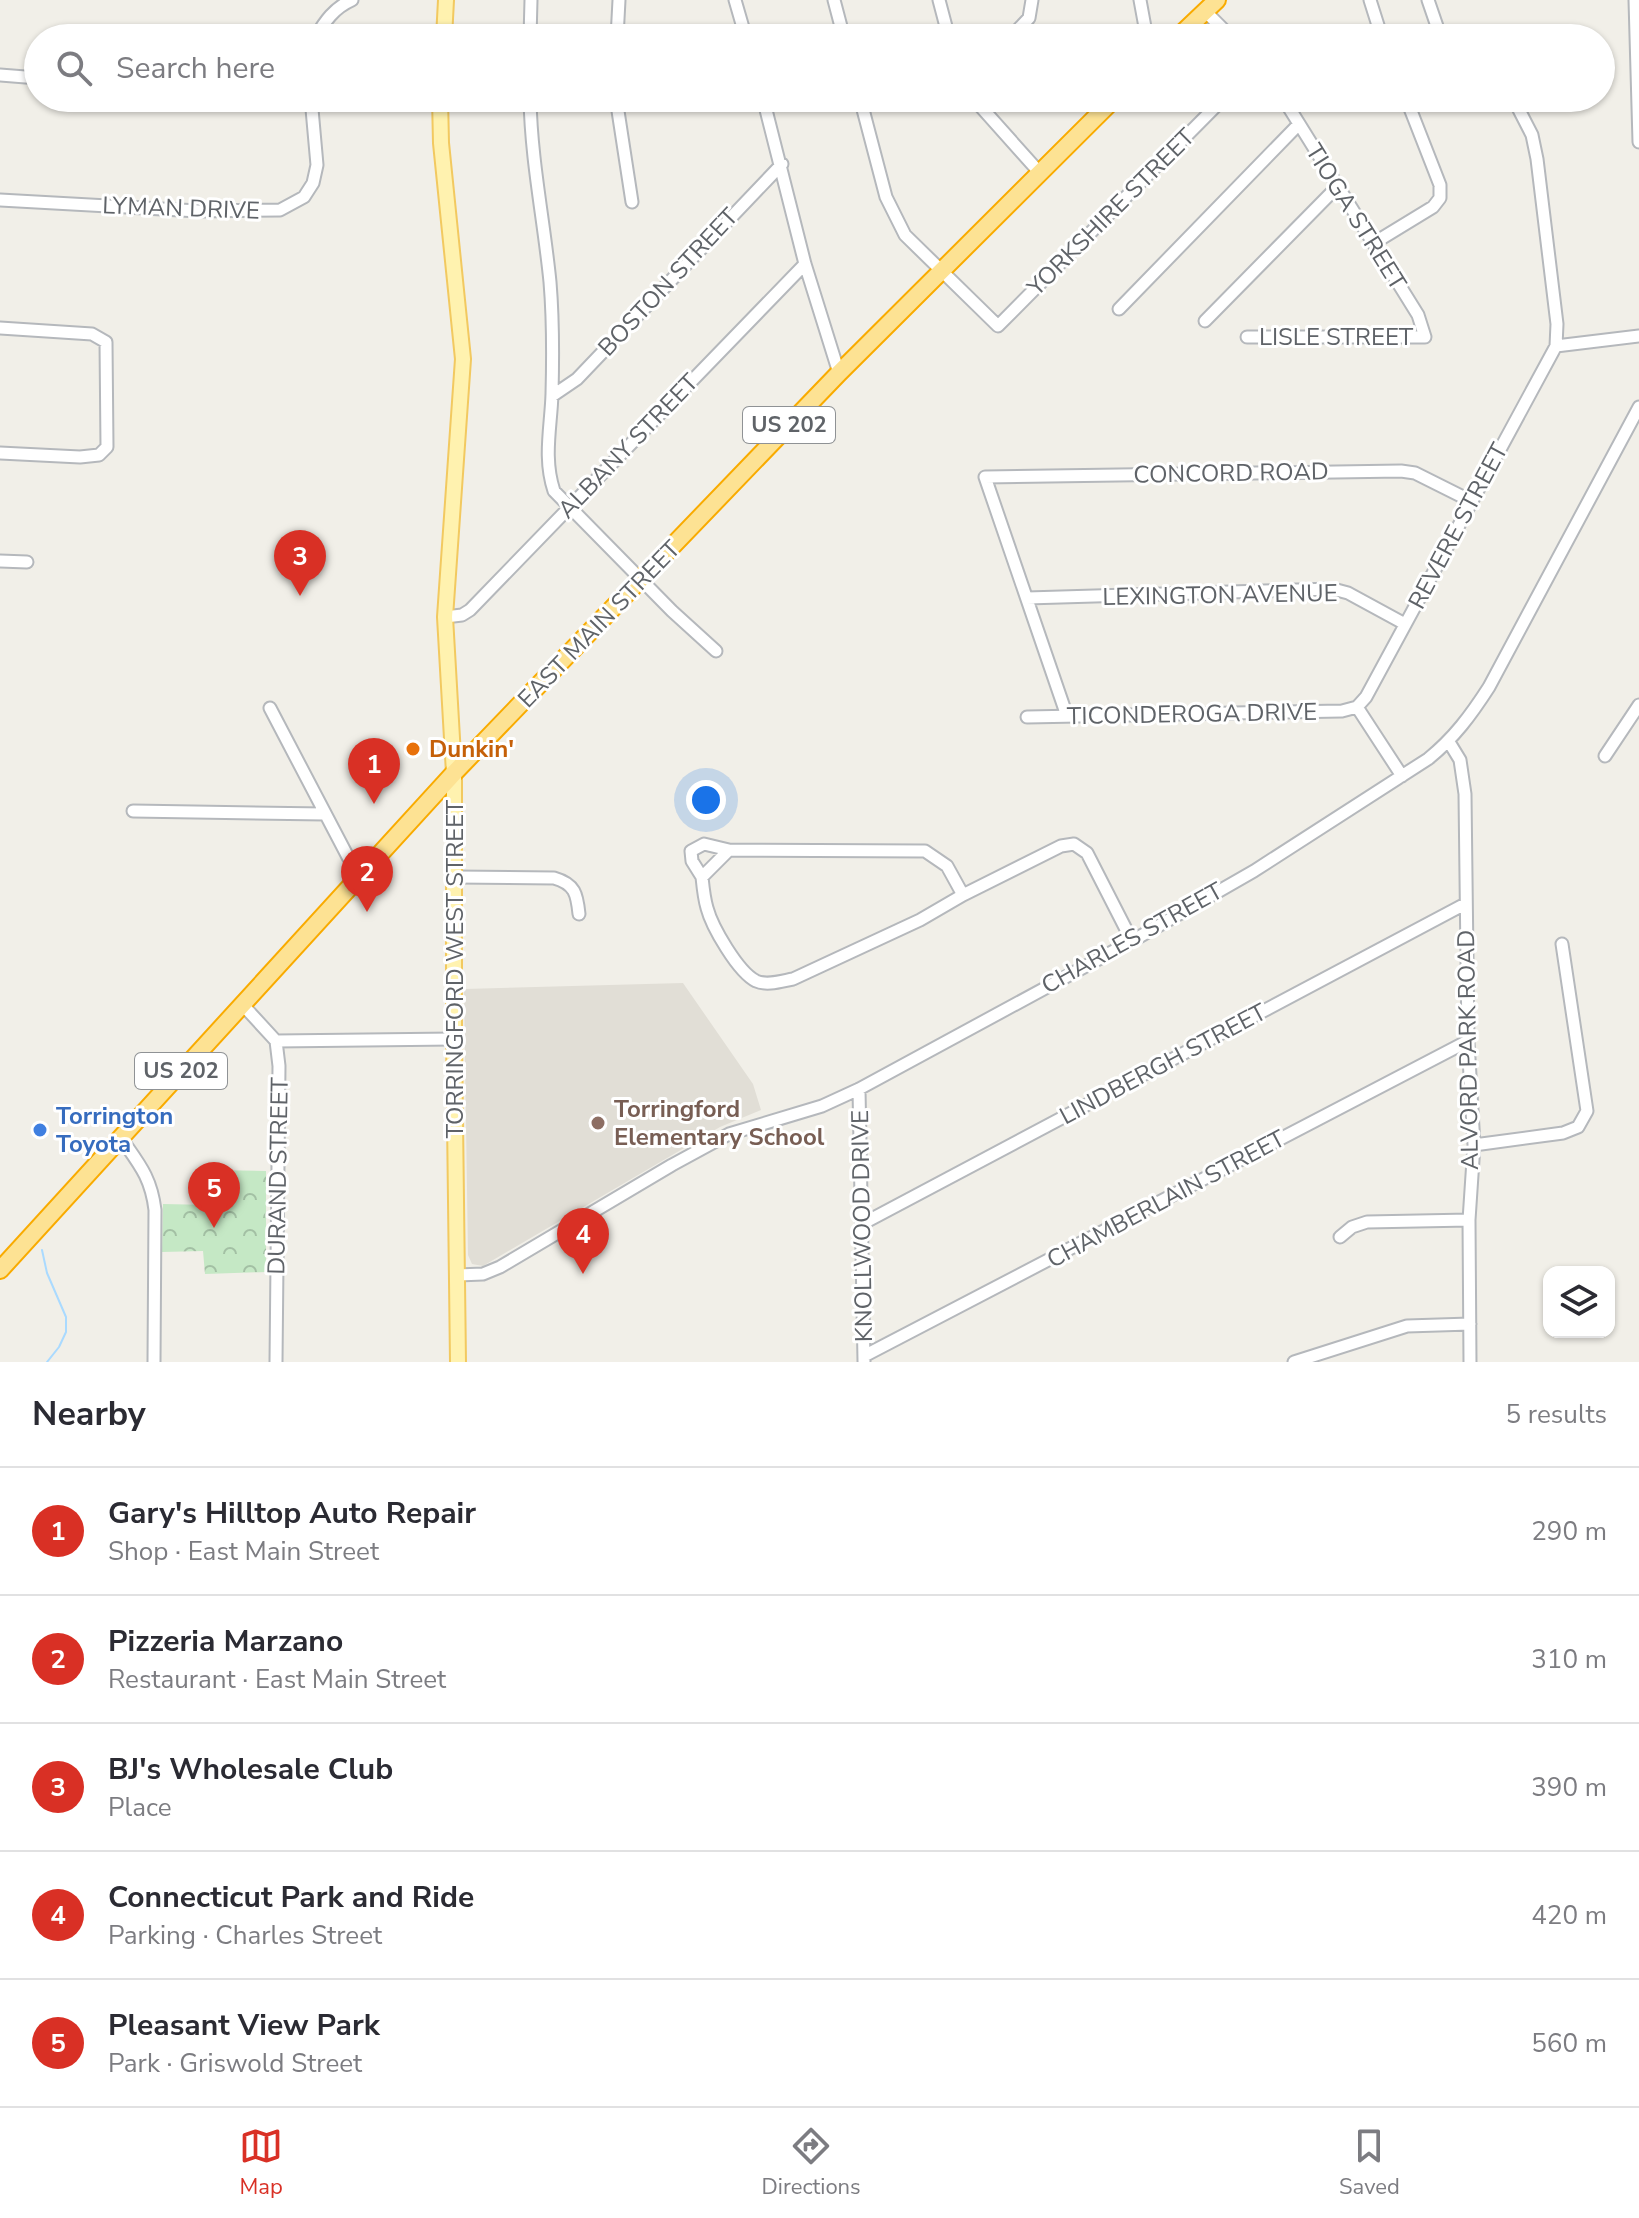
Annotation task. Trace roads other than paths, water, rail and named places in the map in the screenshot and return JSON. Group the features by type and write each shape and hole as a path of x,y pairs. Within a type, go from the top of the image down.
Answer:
{"highway":[{"path":"1192,24 1211,6"},
{"name":"EAST MAIN STREET","path":"0,1270 454,773 839,373 942,274 1101,112"}],"main road":[{"path":"445,24 446,0"},
{"name":"TORRINGFORD WEST STREET","path":"440,112 463,359 445,617 454,773 458,1362"}],"street":[{"path":"323,24 337,3 352,0"},
{"path":"530,24 531,0"},
{"path":"618,24 619,0"},
{"path":"735,0 742,24"},
{"path":"834,0 840,24"},
{"path":"939,0 945,24"},
{"path":"1023,24 1029,18 1032,0"},
{"path":"1140,0 1144,24"},
{"path":"1370,0 1378,24"},
{"path":"1428,0 1436,24"},
{"path":"1635,0 1639,142"},
{"path":"1211,6 1223,24"},
{"path":"0,75 24,77"},
{"name":"LYMAN DRIVE","path":"0,200 198,211 280,210 304,197 313,183 317,165 312,112"},
{"path":"530,112 550,284 552,396 548,474 554,491 716,651"},
{"path":"618,112 632,202"},
{"path":"767,112 805,264 839,373"},
{"path":"864,112 886,197 905,235 942,274"},
{"path":"986,112 1040,173"},
{"name":"YORKSHIRE STREET","path":"942,274 998,326 1210,112"},
{"name":"TIOGA STREET","path":"1292,112 1418,315 1425,337"},
{"path":"1374,243 1433,207 1440,198 1440,185 1411,112"},
{"path":"1520,112 1532,135 1537,159 1557,324 1556,346 1639,336"},
{"path":"1119,309 1299,124"},
{"name":"BOSTON STREET","path":"552,396 577,379 782,164"},
{"path":"1205,321 1337,187"},
{"name":"ALBANY STREET","path":"445,617 462,615 470,610 805,264"},
{"path":"0,328 92,334 106,342 107,358 107,447 99,455 0,453"},
{"name":"LISLE STREET","path":"1247,337 1425,337"},
{"name":"REVERE STREET","path":"1357,707 1366,697 1556,346"},
{"name":"CHARLES STREET","path":"458,1275 483,1274 500,1267 729,1134 822,1106 859,1089 1254,871 1402,776 1449,742 1471,716 1489,687 1639,407"},
{"name":"CONCORD ROAD","path":"1027,598 985,477 1401,471 1415,473 1471,501"},
{"path":"0,561 27,562"},
{"name":"LEXINGTON AVENUE","path":"1027,598 1333,589 1348,593 1405,624"},
{"path":"1027,598 1067,716"},
{"path":"1605,756 1639,705"},
{"path":"1357,707 1402,776"},
{"name":"TICONDEROGA DRIVE","path":"1027,717 1342,711 1357,707"},
{"path":"270,708 348,857 363,873"},
{"name":"ALVORD PARK ROAD","path":"1449,742 1460,760 1465,794 1468,1041 1474,1145 1469,1220 1470,1362"},
{"path":"133,811 324,814"},
{"path":"963,895 947,866 925,851 729,850 704,844 691,851 692,861 702,877 706,906 715,930 745,972 758,982 775,983 793,979 920,920 1061,846 1074,844 1087,853 1132,941"},
{"path":"702,877 729,850"},
{"path":"455,877 554,878 567,882 576,892 579,914"},
{"name":"LINDBERGH STREET","path":"862,1224 1465,904"},
{"path":"1474,1145 1563,1133 1578,1127 1587,1111 1562,944"},
{"path":"242,1004 276,1041 454,1039"},
{"name":"DURAND STREET","path":"276,1041 279,1066 276,1362"},
{"name":"CHAMBERLAIN STREET","path":"864,1359 1468,1041"},
{"name":"KNOLLWOOD DRIVE","path":"859,1089 864,1359"},
{"path":"121,1138 152,1186 155,1210 154,1362"},
{"path":"1340,1237 1352,1227 1367,1222 1469,1220"},
{"path":"1294,1362 1407,1326 1470,1324"}],"waterway":[{"path":"42,1250 47,1273 66,1317 66,1332 47,1362"}],"place":[{"name":"BJ's Wholesale Club","path":"300,596"},
{"name":"Dunkin'","path":"413,749"},
{"name":"Gary's Hilltop Auto Repair","path":"374,804"},
{"name":"Pizzeria Marzano","path":"367,912"},
{"name":"Torringford Elementary School","path":"598,1123"},
{"name":"Torrington Toyota","path":"40,1130"},
{"name":"Pleasant View Park","path":"214,1228"},
{"name":"Connecticut Park and Ride","path":"583,1274"}]}
